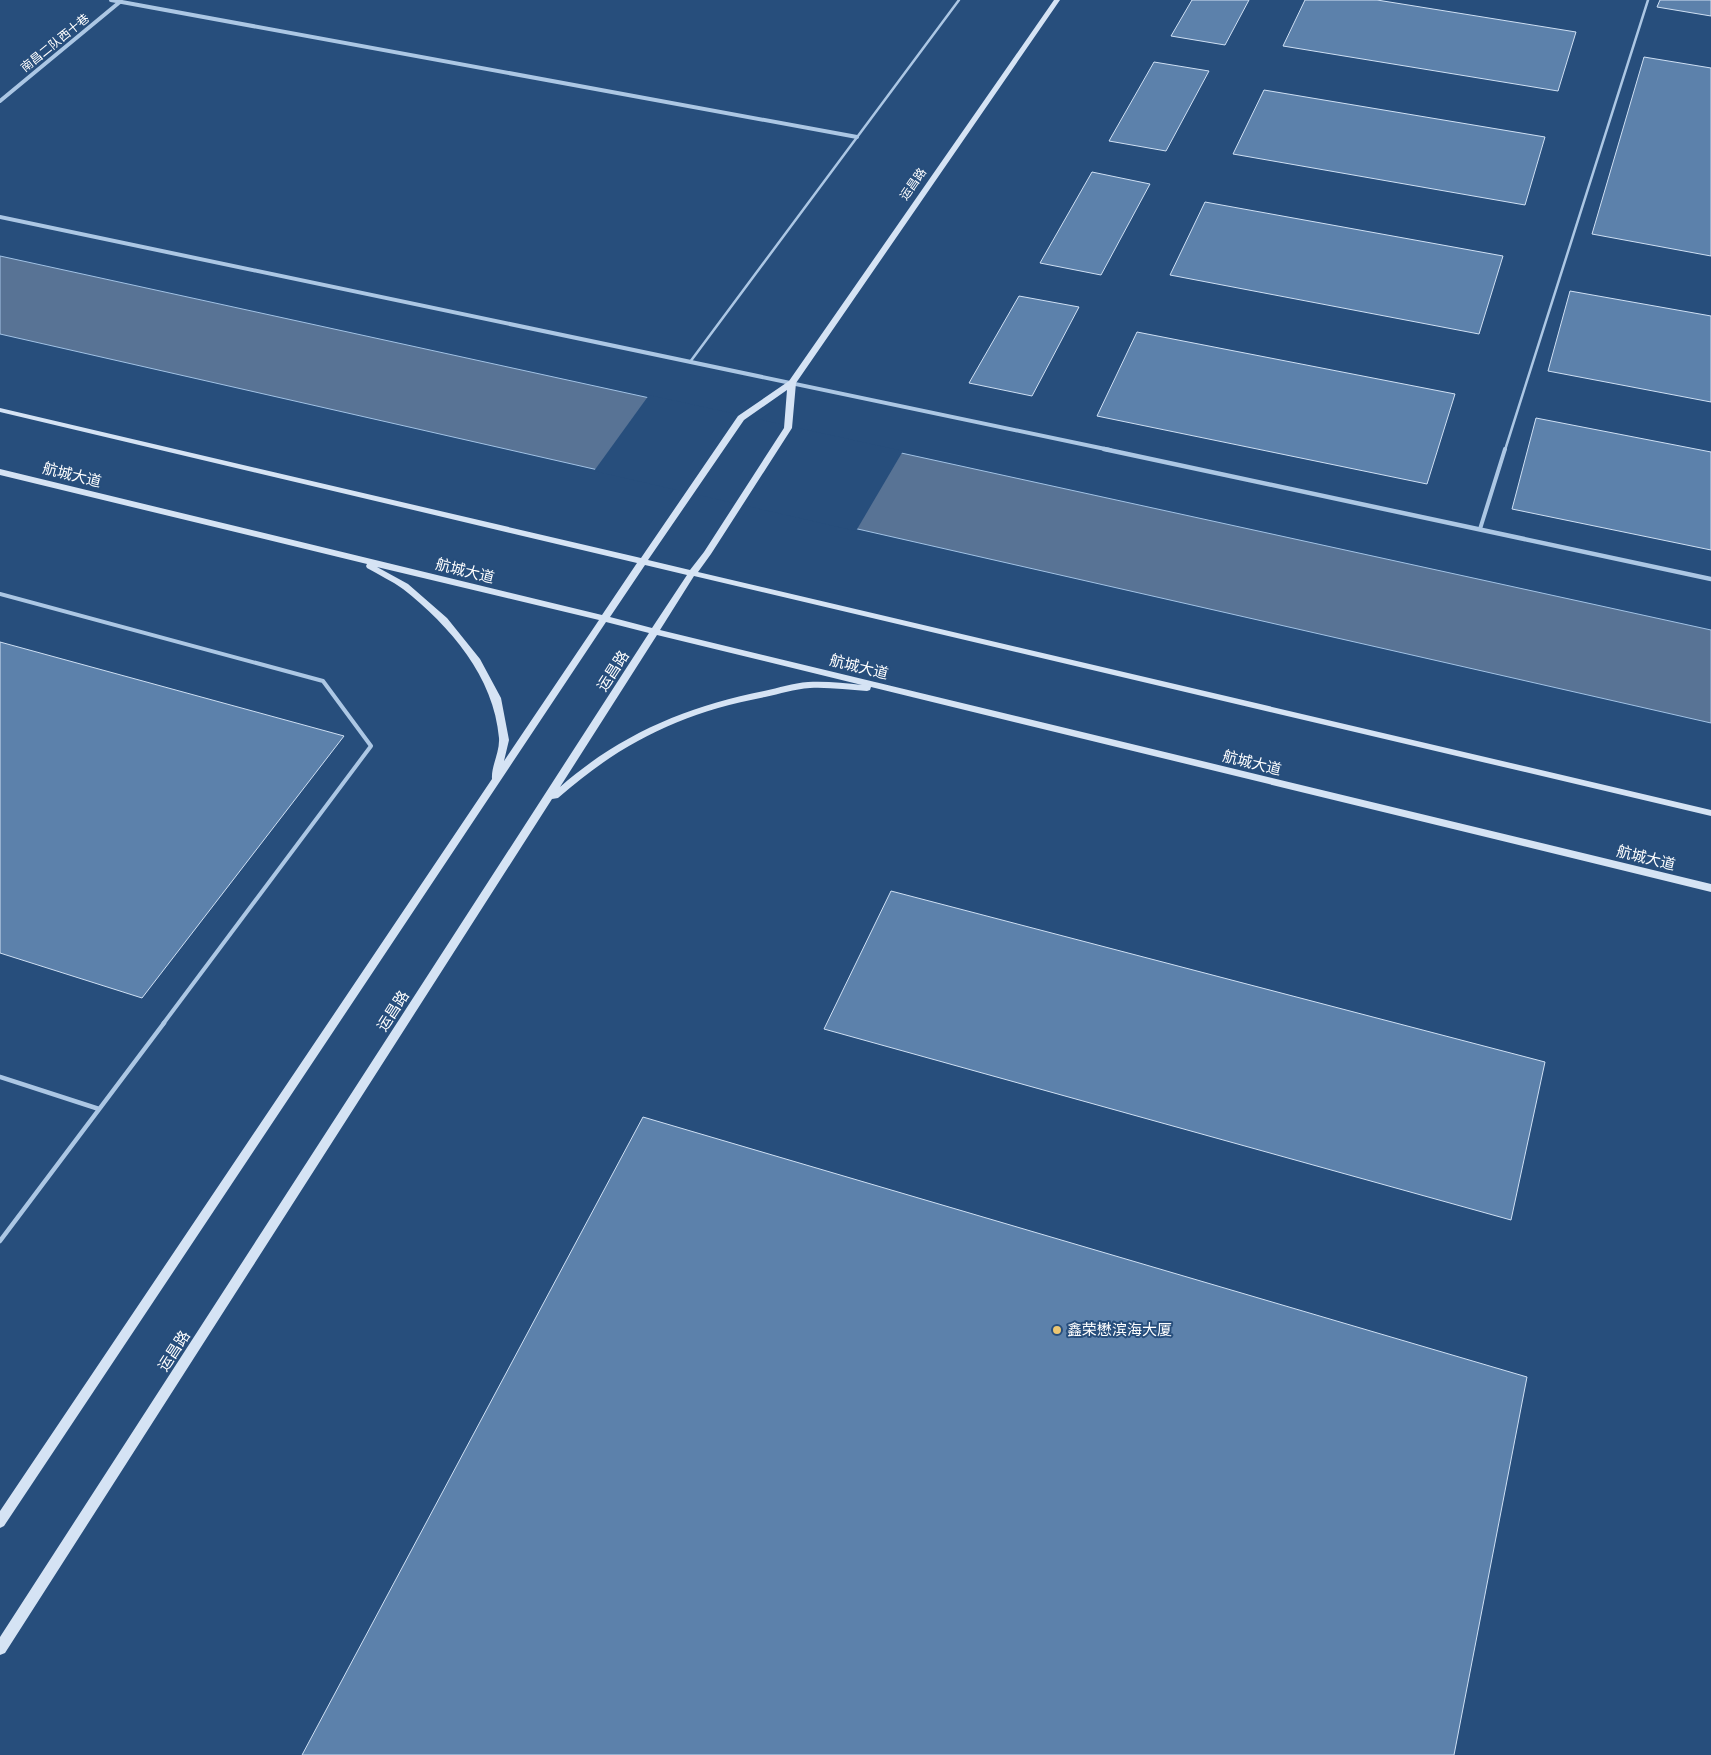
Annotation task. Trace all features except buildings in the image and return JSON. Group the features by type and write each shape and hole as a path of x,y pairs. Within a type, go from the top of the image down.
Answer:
{"main road":[{"name":"运昌路","path":"0,1522 643,561 673,520 741,418 792,383 1057,0"},
{"name":"运昌路","path":"0,1648 656,632 692,573 788,428 792,383"},
{"path":"0,410 1711,813"},
{"name":"航城大道","path":"0,472 1711,888"},
{"path":"358,559 405,586 444,620 478,661 496,698 504,740 495,783"},
{"path":"541,809 580,772 627,740 680,716 741,697 809,685 890,689"}],"street":[{"path":"111,0 858,137"},
{"name":"南昌二队西十巷","path":"0,101 122,1"},
{"path":"0,217 792,383 1711,579"}],"lane":[{"path":"690,362 959,0"},
{"path":"1480,530 1648,0"},
{"path":"0,594 323,681 371,746 0,1241"},
{"path":"0,1078 99,1109"}],"water":[{"path":"0,256 1711,630 1711,723 0,334"}],"pier":[{"path":"649,395 903,451 856,531 594,471"}],"place":[{"name":"鑫荣懋滨海大厦","path":"1057,1330"}]}
